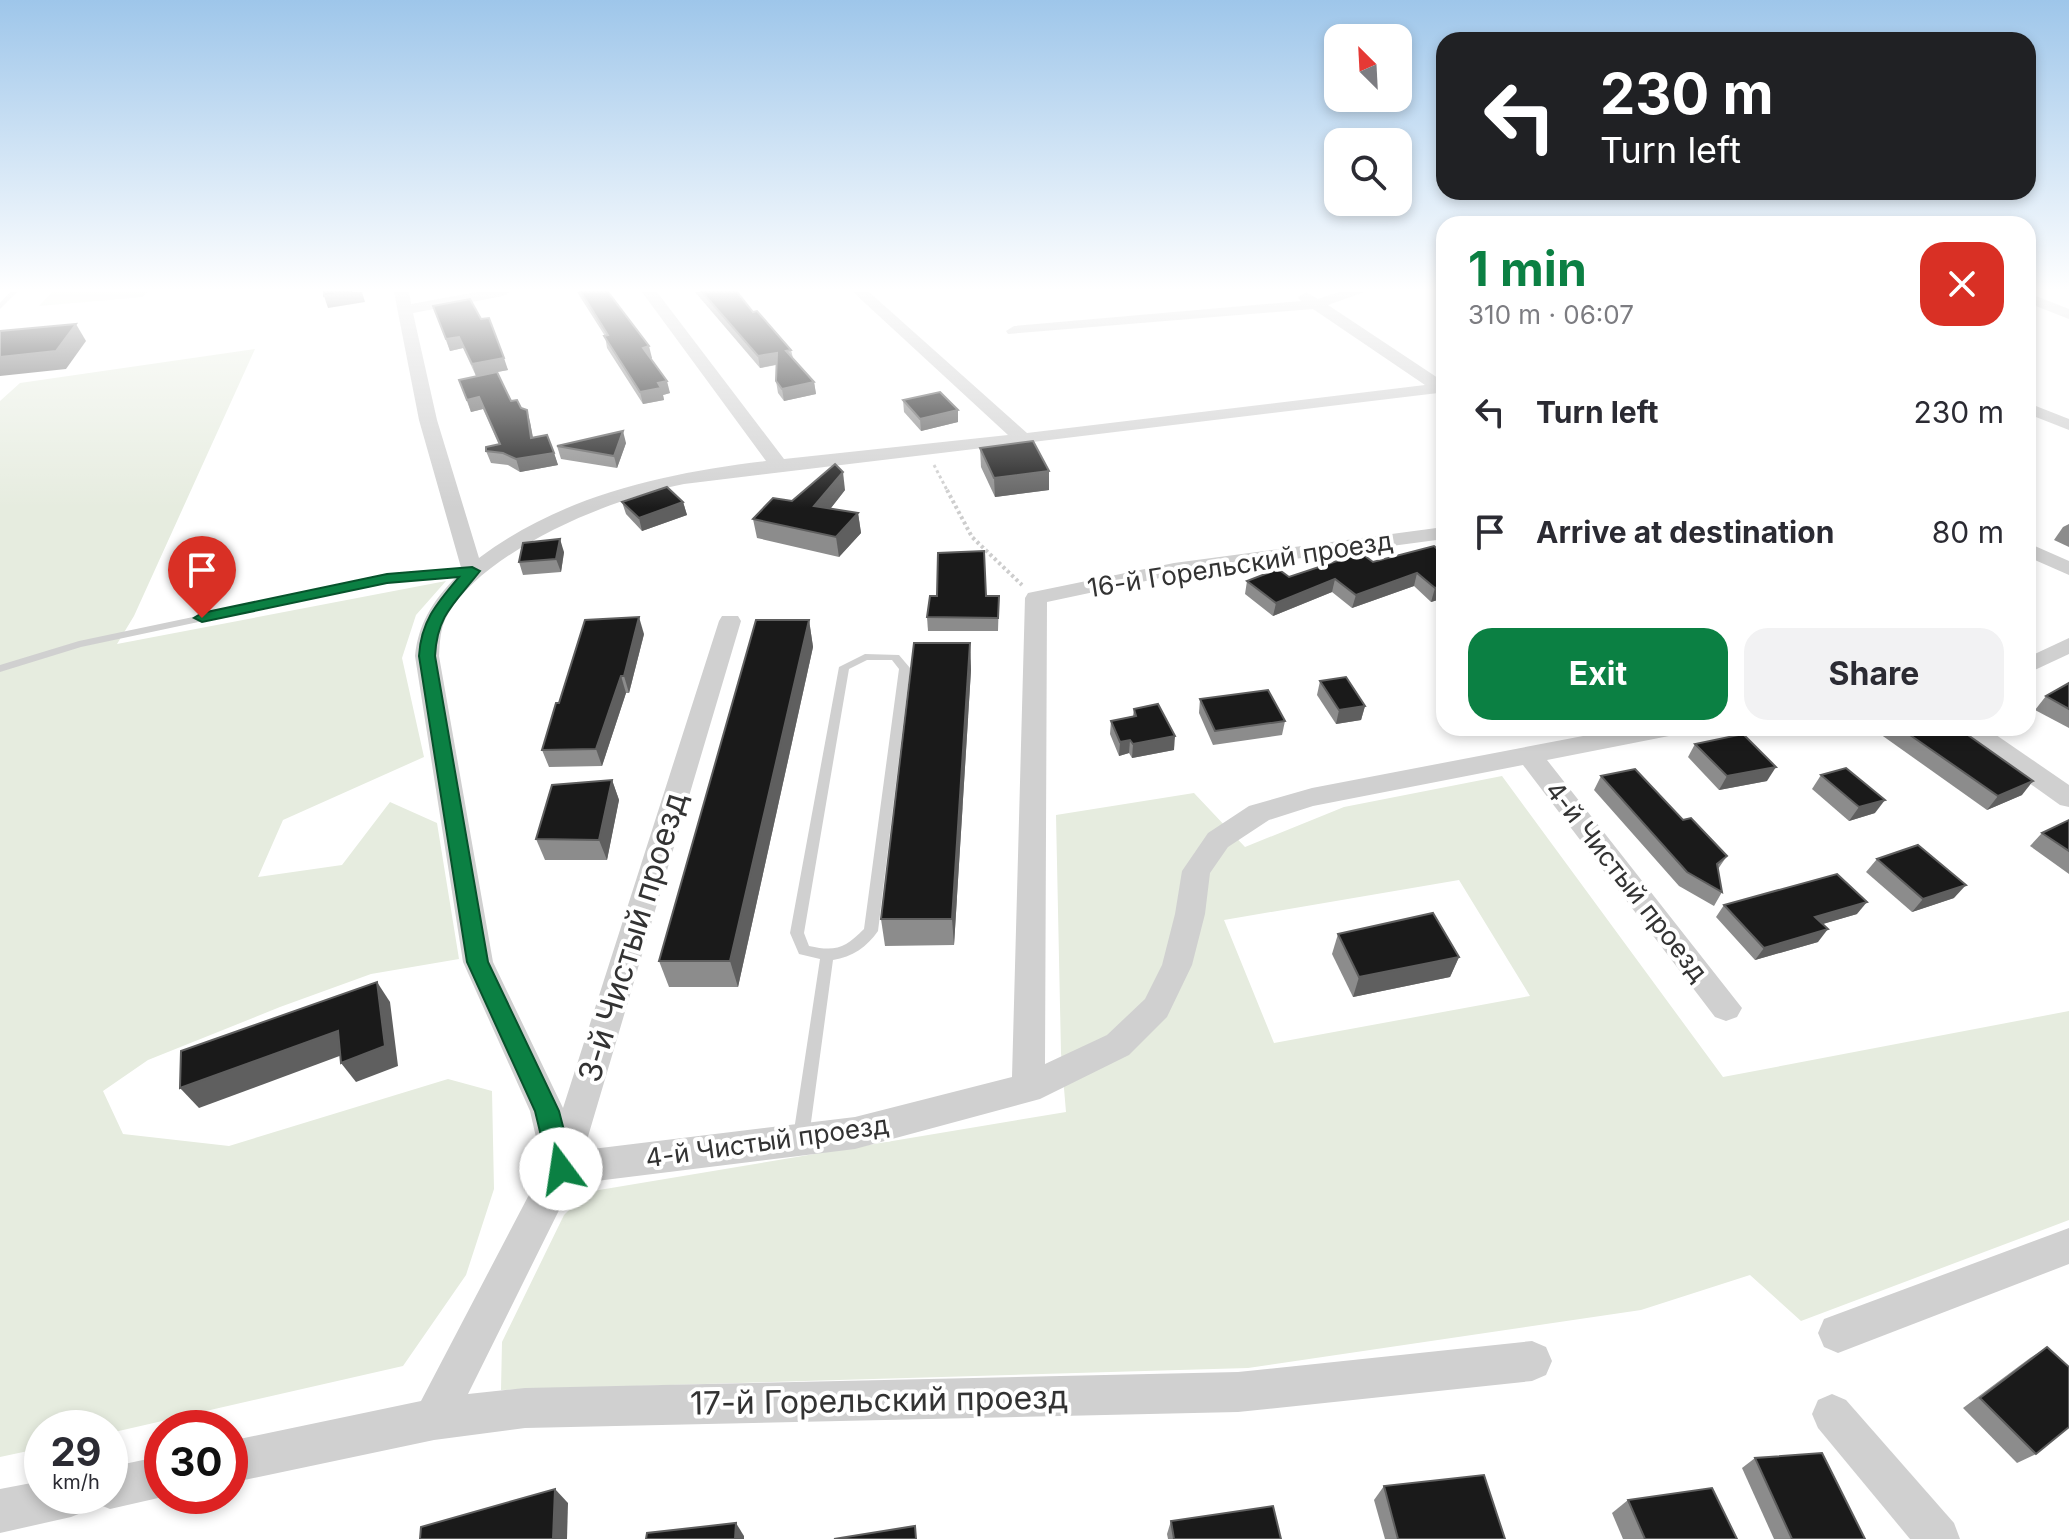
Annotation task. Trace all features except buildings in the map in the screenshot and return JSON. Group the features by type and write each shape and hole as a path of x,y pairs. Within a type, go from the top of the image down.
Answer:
{"street":[{"path":"416,364 428,420 472,571"},
{"path":"703,364 779,465"},
{"path":"940,364 1023,439"},
{"path":"1405,364 1436,385"},
{"path":"561,1169 547,1111 478,962 427,656 428,636 436,613 472,571 519,542 629,491 712,474 1436,390"},
{"path":"2036,411 2069,425"},
{"name":"16-й Горельский проезд","path":"1036,598 1174,569 1436,534"},
{"path":"2036,553 2069,569"},
{"path":"1028,1088 1036,598"},
{"name":"3-й Чистый проезд","path":"434,1419 561,1169 730,621"},
{"path":"2036,662 2069,645"},
{"name":"4-й Чистый проезд","path":"561,1169 855,1133 1028,1088 1118,1045 1156,1008 1177,965 1190,914 1196,871 1218,840 1259,813 1312,797 1628,736"},
{"path":"1980,736 2069,798"},
{"name":"4-й Чистый проезд","path":"1529,755 1726,1008"},
{"path":"1838,1333 2069,1246"},
{"name":"17-й Горельский проезд","path":"248,1458 434,1419 525,1408 1238,1392 1532,1361"},
{"path":"1832,1414 1938,1539"},
{"path":"0,1511 24,1506"}],"lane":[{"path":"0,669 79,644 387,579 472,571"},
{"path":"865,657 895,657 905,668 871,931 850,953 827,956 804,950 797,933 844,667 865,657"},
{"path":"800,1140 827,956"}],"path":[{"path":"927,450 972,537 1036,598"}],"shaded area":[{"path":"153,364 248,364 134,616 117,644 446,581 416,615 402,658 424,757 283,820 258,877 342,865 390,802 437,823 459,959 371,974 148,1060 103,1091 123,1134 229,1146 448,1079 492,1091 494,1189 466,1275 403,1366 211,1410 144,1410 144,1425 128,1429 128,1410 24,1410 24,1452 0,1457 0,401 20,383"},
{"path":"1502,776 1723,1077 2069,1011 2069,1220 1801,1321 1750,1275 1641,1310 1248,1368 501,1390 502,1342 564,1215 587,1192 1066,1112 1061,1053 1056,815 1194,793 1245,847 1344,807","holes":["1459,880 1530,996 1274,1043 1224,920"]}],"route":[{"path":"202,618 387,579 472,571 436,613 428,636 427,656 478,962 547,1111 561,1169"}]}
